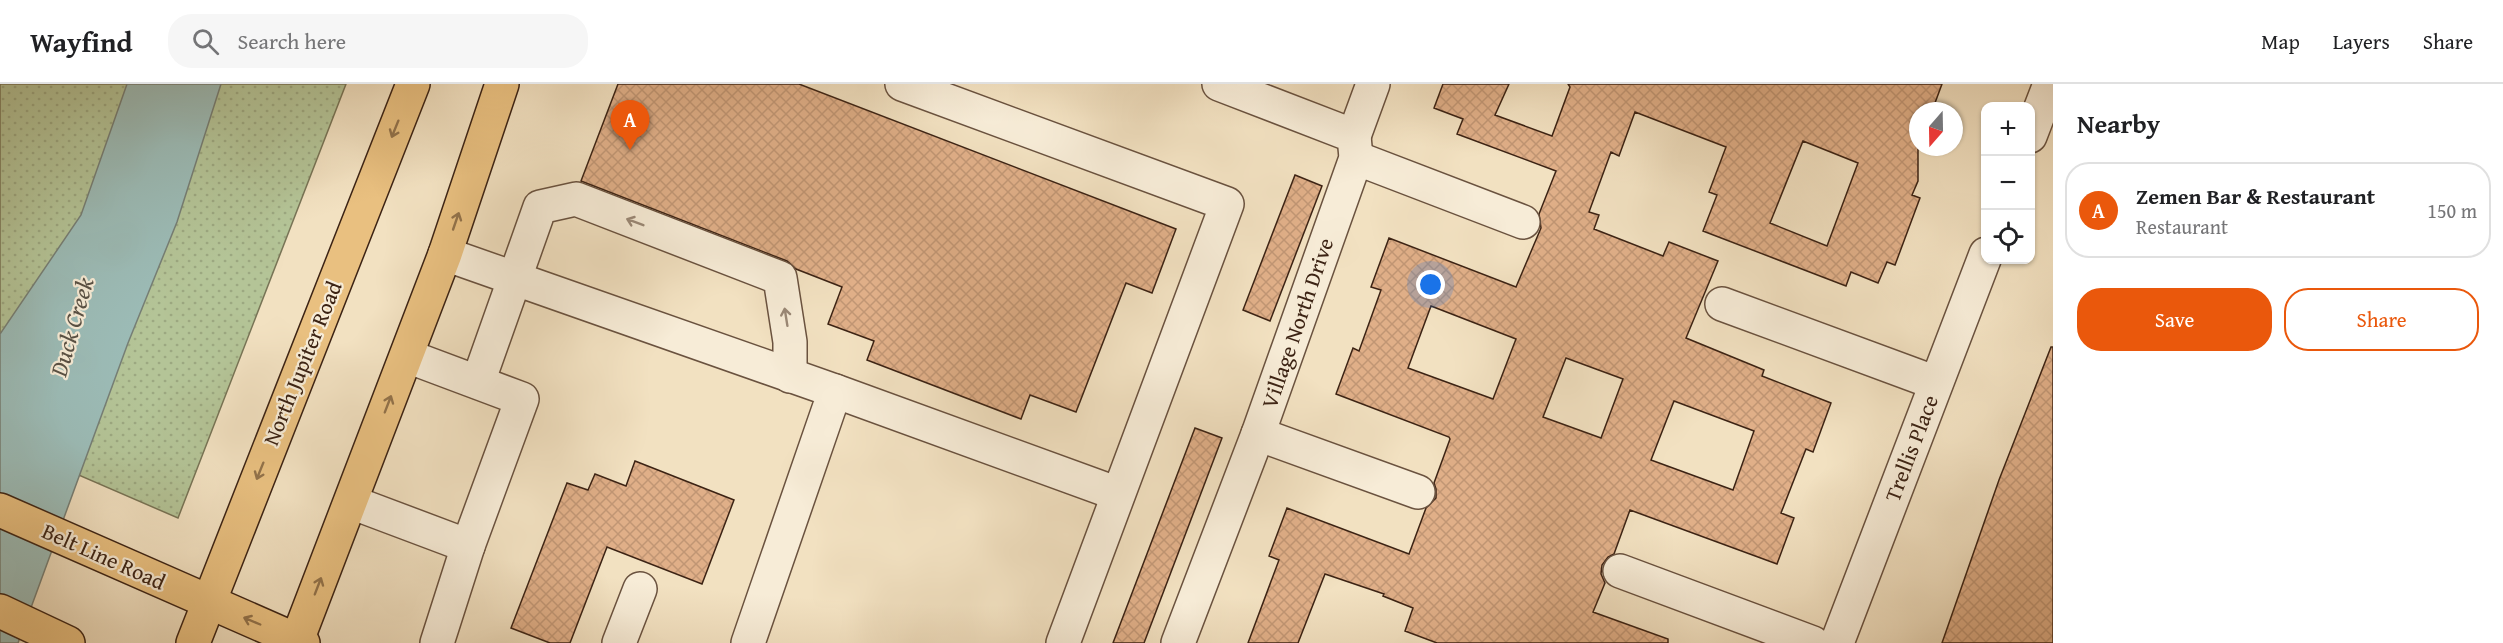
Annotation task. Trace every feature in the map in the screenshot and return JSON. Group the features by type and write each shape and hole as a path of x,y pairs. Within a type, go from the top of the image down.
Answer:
{"main road":[{"name":"North Jupiter Road","path":"193,643 207,602 413,84"},
{"path":"299,642 445,254 502,84"},
{"name":"Belt Line Road","path":"0,510 299,642"},
{"path":"0,611 68,643"}],"street":[{"path":"902,84 1227,204 1063,643"},
{"path":"1219,84 1523,222"},
{"name":"Village North Drive","path":"1178,643 1258,434 1374,84"},
{"path":"2035,125 2050,84"},
{"path":"478,382 540,207 576,199 780,278 790,342 790,376"},
{"path":"445,254 1118,494"},
{"name":"Trellis Place","path":"1837,643 1982,264"},
{"path":"1722,304 1936,383"},
{"path":"407,356 522,399 468,546 437,643"},
{"path":"748,643 836,392"},
{"path":"1258,434 1418,492"},
{"path":"351,502 468,546"},
{"path":"1620,571 1813,643"},
{"path":"619,643 640,589"}],"green space":[{"path":"0,84 346,84 178,518 0,441"}],"water":[{"name":"Duck Creek","path":"127,84 221,84 177,222 128,343 18,643 0,643 0,334 81,215"}],"building":[{"path":"618,84 799,84 1176,229 1152,293 1126,283 1076,412 1030,395 1021,419 867,360 874,341 828,324 842,287 796,269 787,261 581,181"},
{"path":"1443,84 1509,84 1495,115 1552,136 1570,87 1568,84 1942,84 1935,102 1909,102 1909,156 1918,156 1918,181 1912,195 1920,198 1895,265 1887,262 1878,283 1851,272 1846,286 1703,231 1717,195 1709,192 1726,147 1635,112 1619,156 1611,152 1589,212 1599,215 1594,229 1663,256 1669,242 1718,261 1686,338 1764,370 1762,376 1831,403 1813,452 1806,449 1781,513 1794,518 1777,564 1630,510 1614,554 1608,557 1602,565 1601,574 1605,583 1593,612 1668,639 1668,643 1437,643 1405,631 1413,608 1383,596 1384,594 1325,574 1298,643 1248,643 1279,560 1269,556 1287,508 1409,554 1426,508 1436,498 1434,483 1449,437 1336,394 1353,348 1359,351 1381,290 1371,287 1389,238 1516,287 1541,228 1539,214 1556,171 1457,134 1463,119 1434,108","holes":["1803,141 1858,163 1827,246 1770,223","1431,306 1516,339 1493,399 1408,368","1566,358 1623,379 1601,438 1543,417","1674,401 1754,431 1733,490 1651,460"]},
{"path":"1295,175 1322,186 1270,321 1243,310"},
{"path":"2051,347 2053,347 2053,643 1942,643 1999,480"},
{"path":"1195,428 1222,438 1144,643 1113,643"},
{"path":"635,461 734,500 702,584 607,547 570,643 550,643 511,628 567,483 588,490 595,474 626,486"}],"place":[{"name":"Zemen Bar & Restaurant","path":"630,150"}]}
